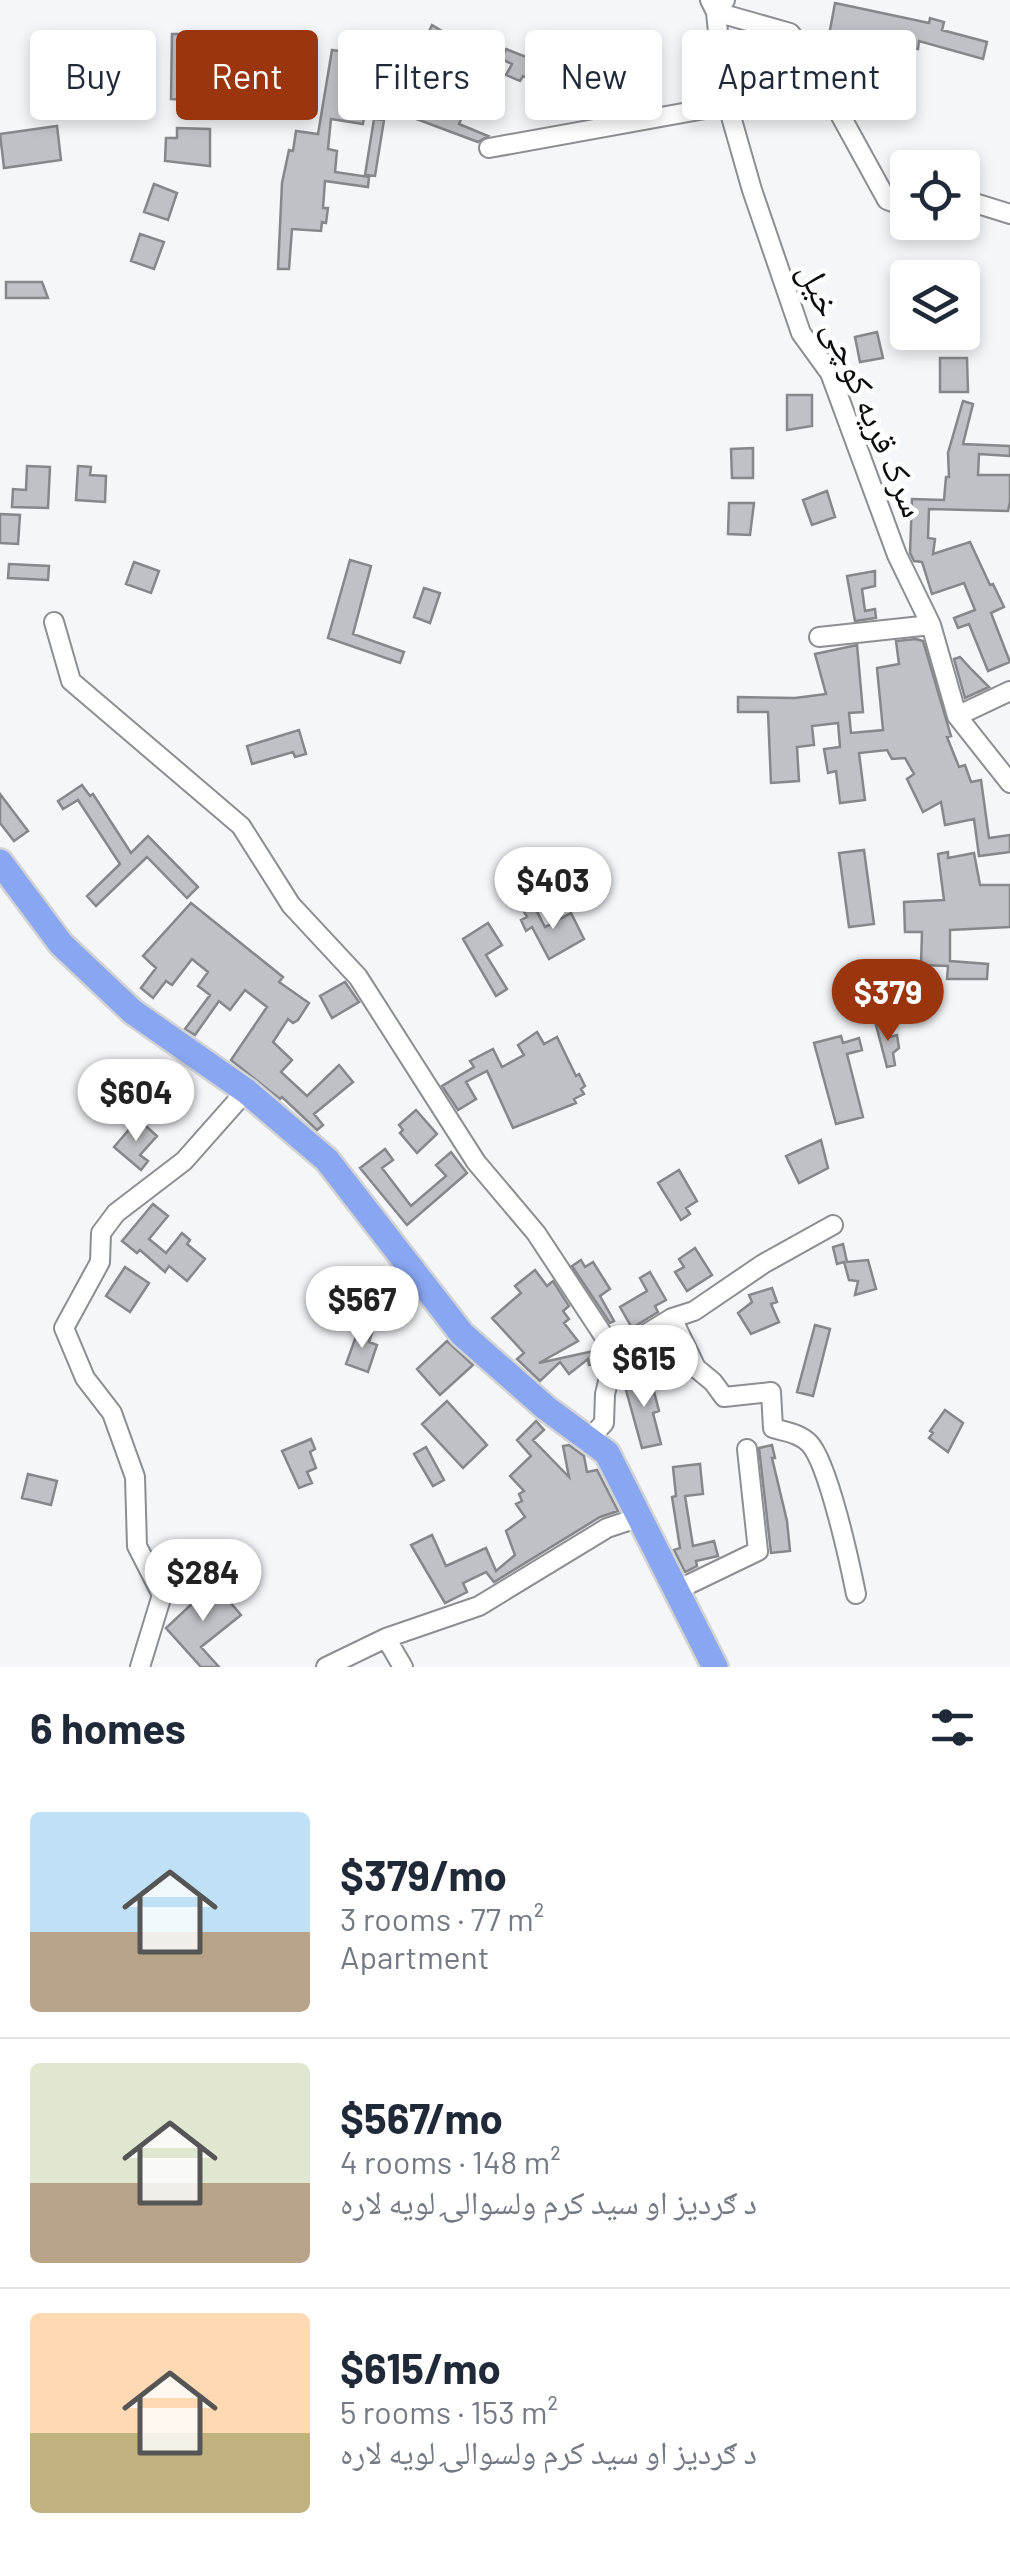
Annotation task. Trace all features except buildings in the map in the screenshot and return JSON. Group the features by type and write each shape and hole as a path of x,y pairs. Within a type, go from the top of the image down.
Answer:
{"highway":[{"path":"0,862 61,944 133,1012 246,1091 327,1160 462,1334 546,1408 608,1453 716,1667"}],"street":[{"name":"سرک قریه کوچی خیل","path":"716,4 719,30"},
{"path":"716,4 790,33 809,58 890,201"},
{"path":"489,148 682,113"},
{"name":"سرک قریه کوچی خیل","path":"732,120 801,333 830,374 897,556 931,626 957,716 1010,782"},
{"path":"980,205 1010,214"},
{"path":"54,622 71,680 241,826 290,905 358,977 476,1162 536,1233 616,1353"},
{"path":"819,637 931,626"},
{"path":"957,716 1010,692"},
{"path":"140,1667 162,1595 138,1546 135,1477 112,1413 85,1378 64,1328 100,1262 100,1233 116,1213 184,1161 246,1091"},
{"path":"589,1438 604,1423 604,1394 616,1353 672,1318 694,1311 832,1225"},
{"path":"672,1318 696,1368 724,1398 771,1392 772,1428 799,1435 811,1444 820,1460 842,1530 856,1594"},
{"path":"675,1591 758,1552 747,1449"},
{"path":"326,1667 386,1638 480,1606 606,1528 640,1517"},
{"path":"386,1638 403,1667"}]}
